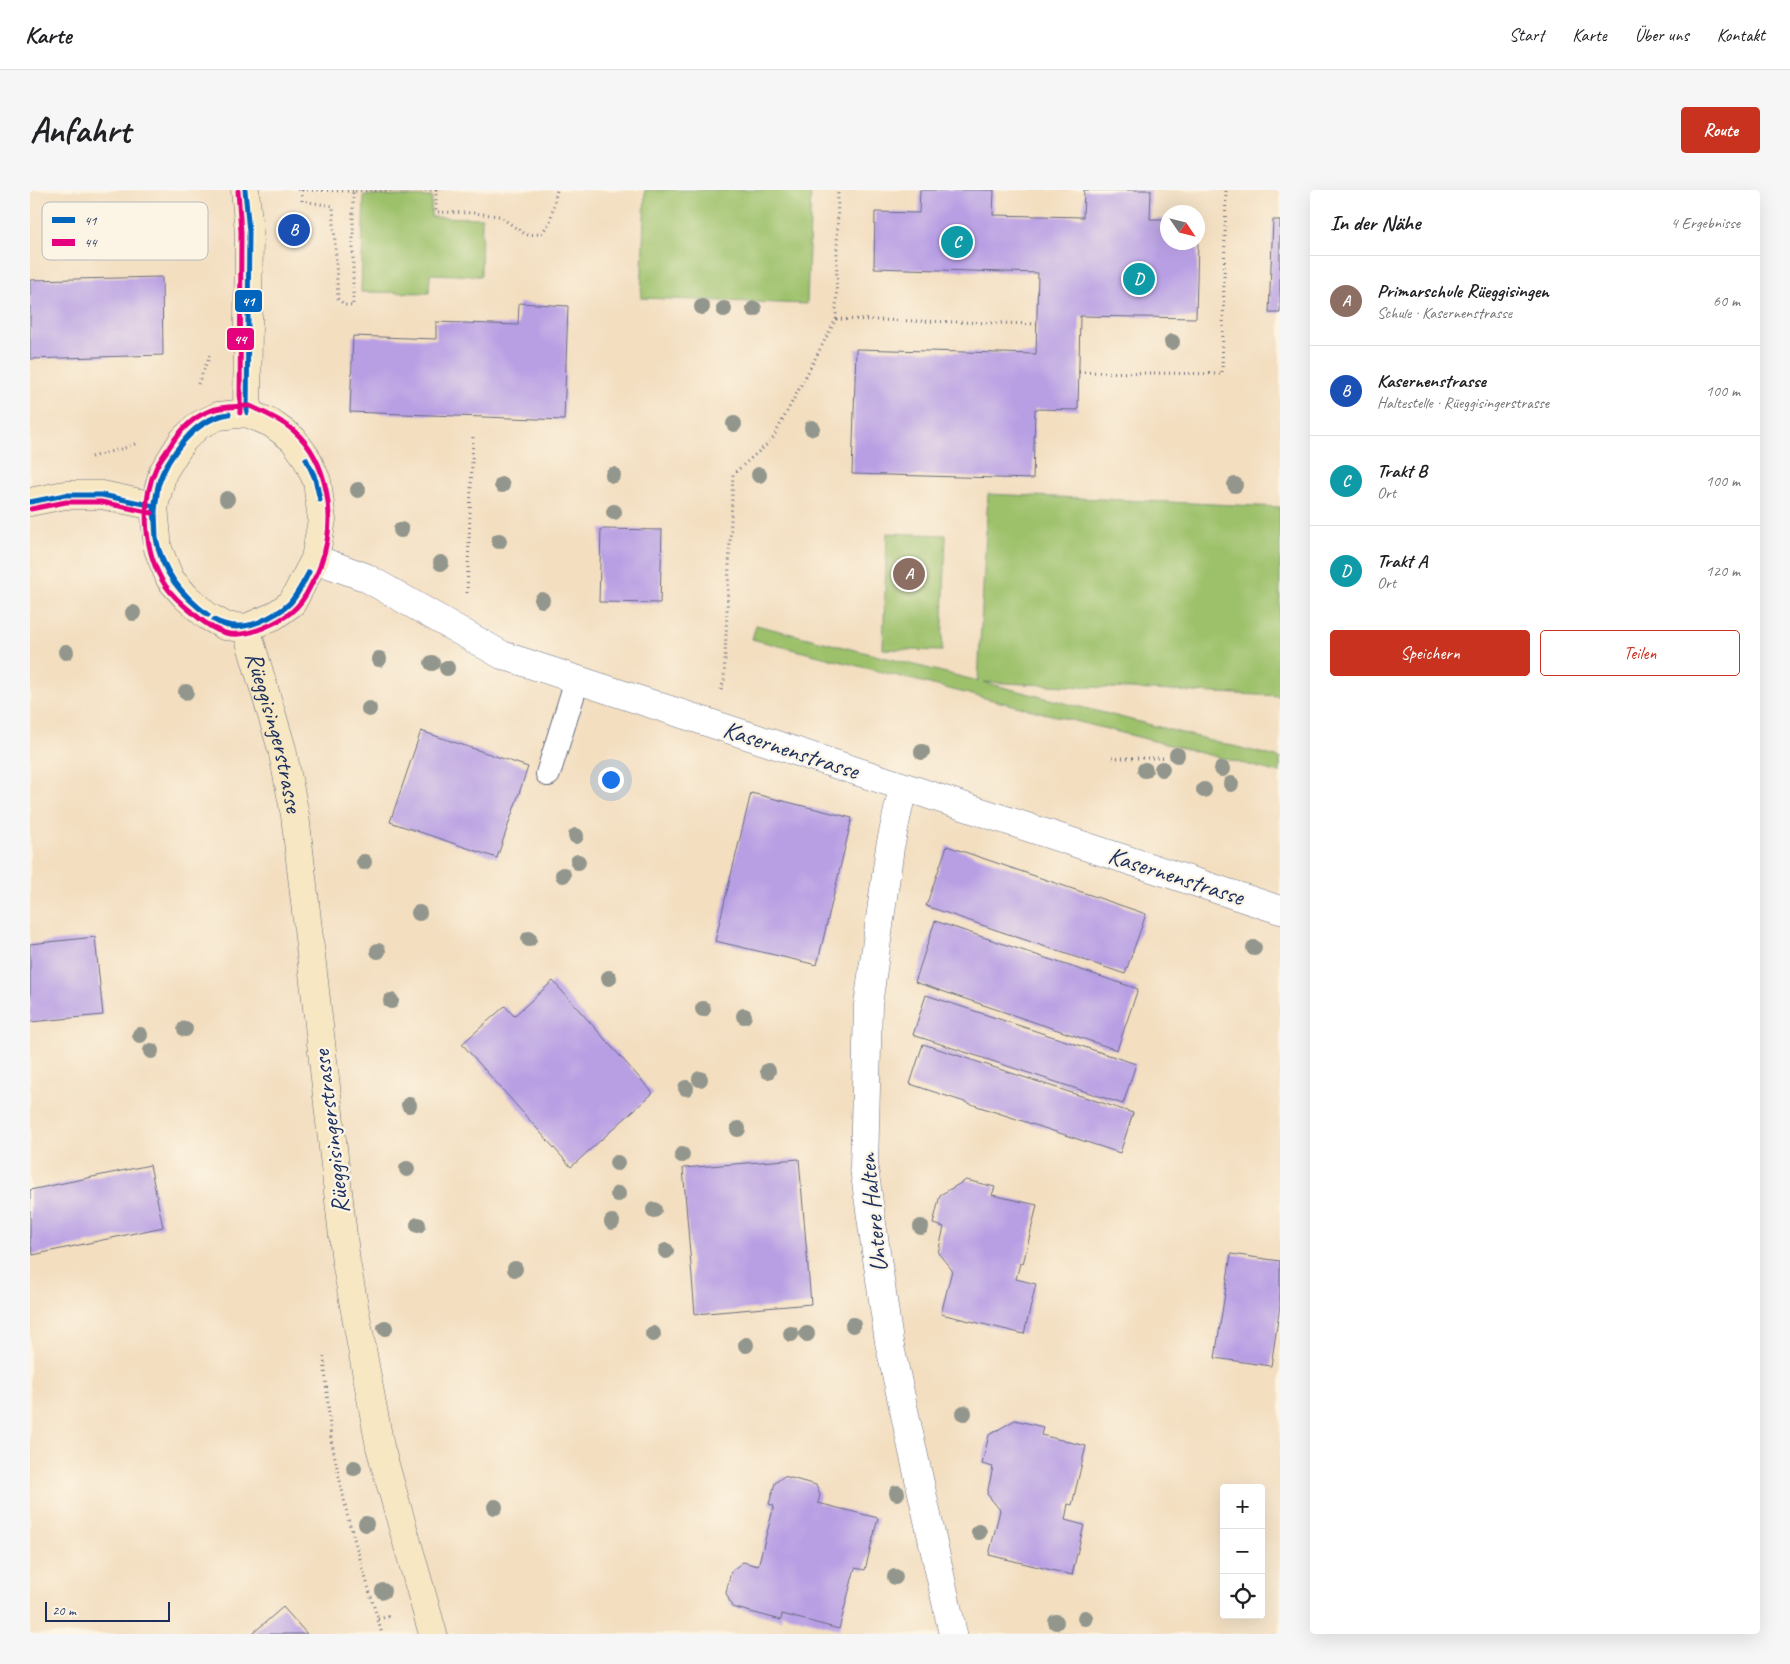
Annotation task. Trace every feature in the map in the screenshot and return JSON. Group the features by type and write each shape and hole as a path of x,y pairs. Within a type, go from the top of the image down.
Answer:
{"street":[{"path":"245,190 249,232 247,413"},
{"path":"247,413 271,423 292,439 306,457 317,481 322,520 315,559 292,603 274,616 246,628 225,626 207,616 186,598 170,579 158,549 154,506 162,472 183,440 199,425 218,416 247,413"},
{"path":"30,502 66,495 102,495 154,506"},
{"name":"Kasernenstrasse","path":"315,559 365,577 502,655 1280,910"},
{"name":"Rüeggisingerstrasse","path":"246,628 282,749 295,815 346,1262 378,1438 433,1634"},
{"name":"Untere Halten","path":"903,787 890,847 868,1005 864,1168 889,1342 953,1634"}],"lane":[{"path":"548,774 577,680"}],"path":[{"path":"297,190 436,190 436,212 499,216 526,235 541,234 550,222 557,190"},
{"path":"302,190 302,201 333,206 338,299 345,305 353,306 354,191"},
{"path":"720,694 724,680 733,474 772,440 836,319 838,190"},
{"path":"1079,372 1222,374 1226,190"},
{"path":"836,319 1037,324"},
{"path":"467,594 473,436"},
{"path":"1112,758 1163,758"}],"green space":[{"path":"645,190 811,190 807,304 641,298"},
{"path":"364,195 432,197 431,217 482,218 481,276 430,274 429,293 361,292"},
{"path":"988,494 1280,507 1280,696 983,682 1280,758 1280,773 752,639 756,625 978,681"},
{"path":"887,533 946,535 942,651 883,649"}],"building":[{"path":"920,190 994,190 993,215 1083,217 1084,190 1151,190 1150,219 1160,219 1160,250 1198,250 1196,318 1080,316 1078,410 1035,409 1033,479 852,474 856,349 1036,354 1038,273 874,268 875,212 919,213"},
{"path":"1273,220 1280,220 1280,313 1269,313"},
{"path":"162,277 163,355 30,359 30,280"},
{"path":"519,303 568,306 564,420 350,412 353,336 436,339 436,322 518,325"},
{"path":"601,529 662,530 660,603 599,602"},
{"path":"421,731 528,767 497,858 390,822"},
{"path":"751,793 852,818 817,965 715,941"},
{"path":"947,846 1146,914 1125,974 926,906"},
{"path":"935,921 1138,989 1117,1050 915,982"},
{"path":"95,937 103,1015 30,1022 30,944"},
{"path":"553,981 653,1093 571,1167 462,1044 505,1006 514,1016"},
{"path":"926,995 1136,1064 1123,1104 913,1035"},
{"path":"923,1044 1133,1113 1120,1153 910,1084"},
{"path":"799,1159 811,1304 695,1314 683,1168"},
{"path":"150,1165 163,1227 33,1255 30,1241 30,1190"},
{"path":"966,1180 995,1187 992,1195 1037,1205 1023,1264 1020,1263 1016,1279 1036,1284 1024,1334 941,1314 952,1270 938,1253 944,1227 933,1224 940,1195"},
{"path":"1231,1254 1280,1261 1280,1306 1271,1366 1215,1358"},
{"path":"1015,1420 1043,1427 1041,1435 1086,1446 1072,1505 1068,1504 1065,1520 1084,1525 1072,1575 989,1555 1000,1510 987,1494 993,1467 982,1464 989,1435"},
{"path":"784,1476 816,1485 820,1495 818,1503 878,1518 865,1570 855,1568 839,1629 782,1614 781,1620 732,1607 726,1593 731,1571 743,1562 758,1566 774,1506 769,1504 775,1483"},
{"path":"283,1607 307,1634 252,1634"}],"transit line":[{"name":"41","path":"245,190 249,232 247,413"},
{"name":"44","path":"238,191 241,232 240,413"},
{"name":"44","path":"246,406 214,409 196,418 181,432 156,468 151,482 146,512 152,558 165,585 175,597 211,627 219,631 235,634 253,632 271,625 297,607 306,595 319,569 326,546 328,528 329,510 326,492 322,474 315,458 293,430 278,419 250,406"},
{"name":"41","path":"158,486 161,475 167,465 189,435 202,423 229,414"},
{"name":"41","path":"158,486 168,463 184,441 205,423 229,414"},
{"name":"41","path":"306,459 316,481 320,500"},
{"name":"41","path":"306,459 314,475 320,500"},
{"name":"41","path":"156,538 154,508 158,486"},
{"name":"41","path":"156,538 155,511 158,486"},
{"name":"41","path":"30,502 65,495 102,495 154,506"},
{"name":"44","path":"31,509 66,502 101,502 152,513"},
{"name":"41","path":"156,538 163,561 174,581 189,599 208,615"},
{"name":"41","path":"156,538 162,562 174,582 189,599 208,615"},
{"name":"41","path":"259,622 290,603 309,572"},
{"name":"41","path":"259,622 285,608 300,590 309,572"},
{"name":"41","path":"214,620 225,625 236,626 259,622"},
{"name":"41","path":"214,620 231,627 247,626 259,622"}],"place":[{"name":"Kasernenstrasse","path":"294,230"},
{"name":"Trakt B","path":"957,242"},
{"name":"Trakt A","path":"1139,279"},
{"name":"Primarschule Rüeggisingen","path":"909,574"}]}
